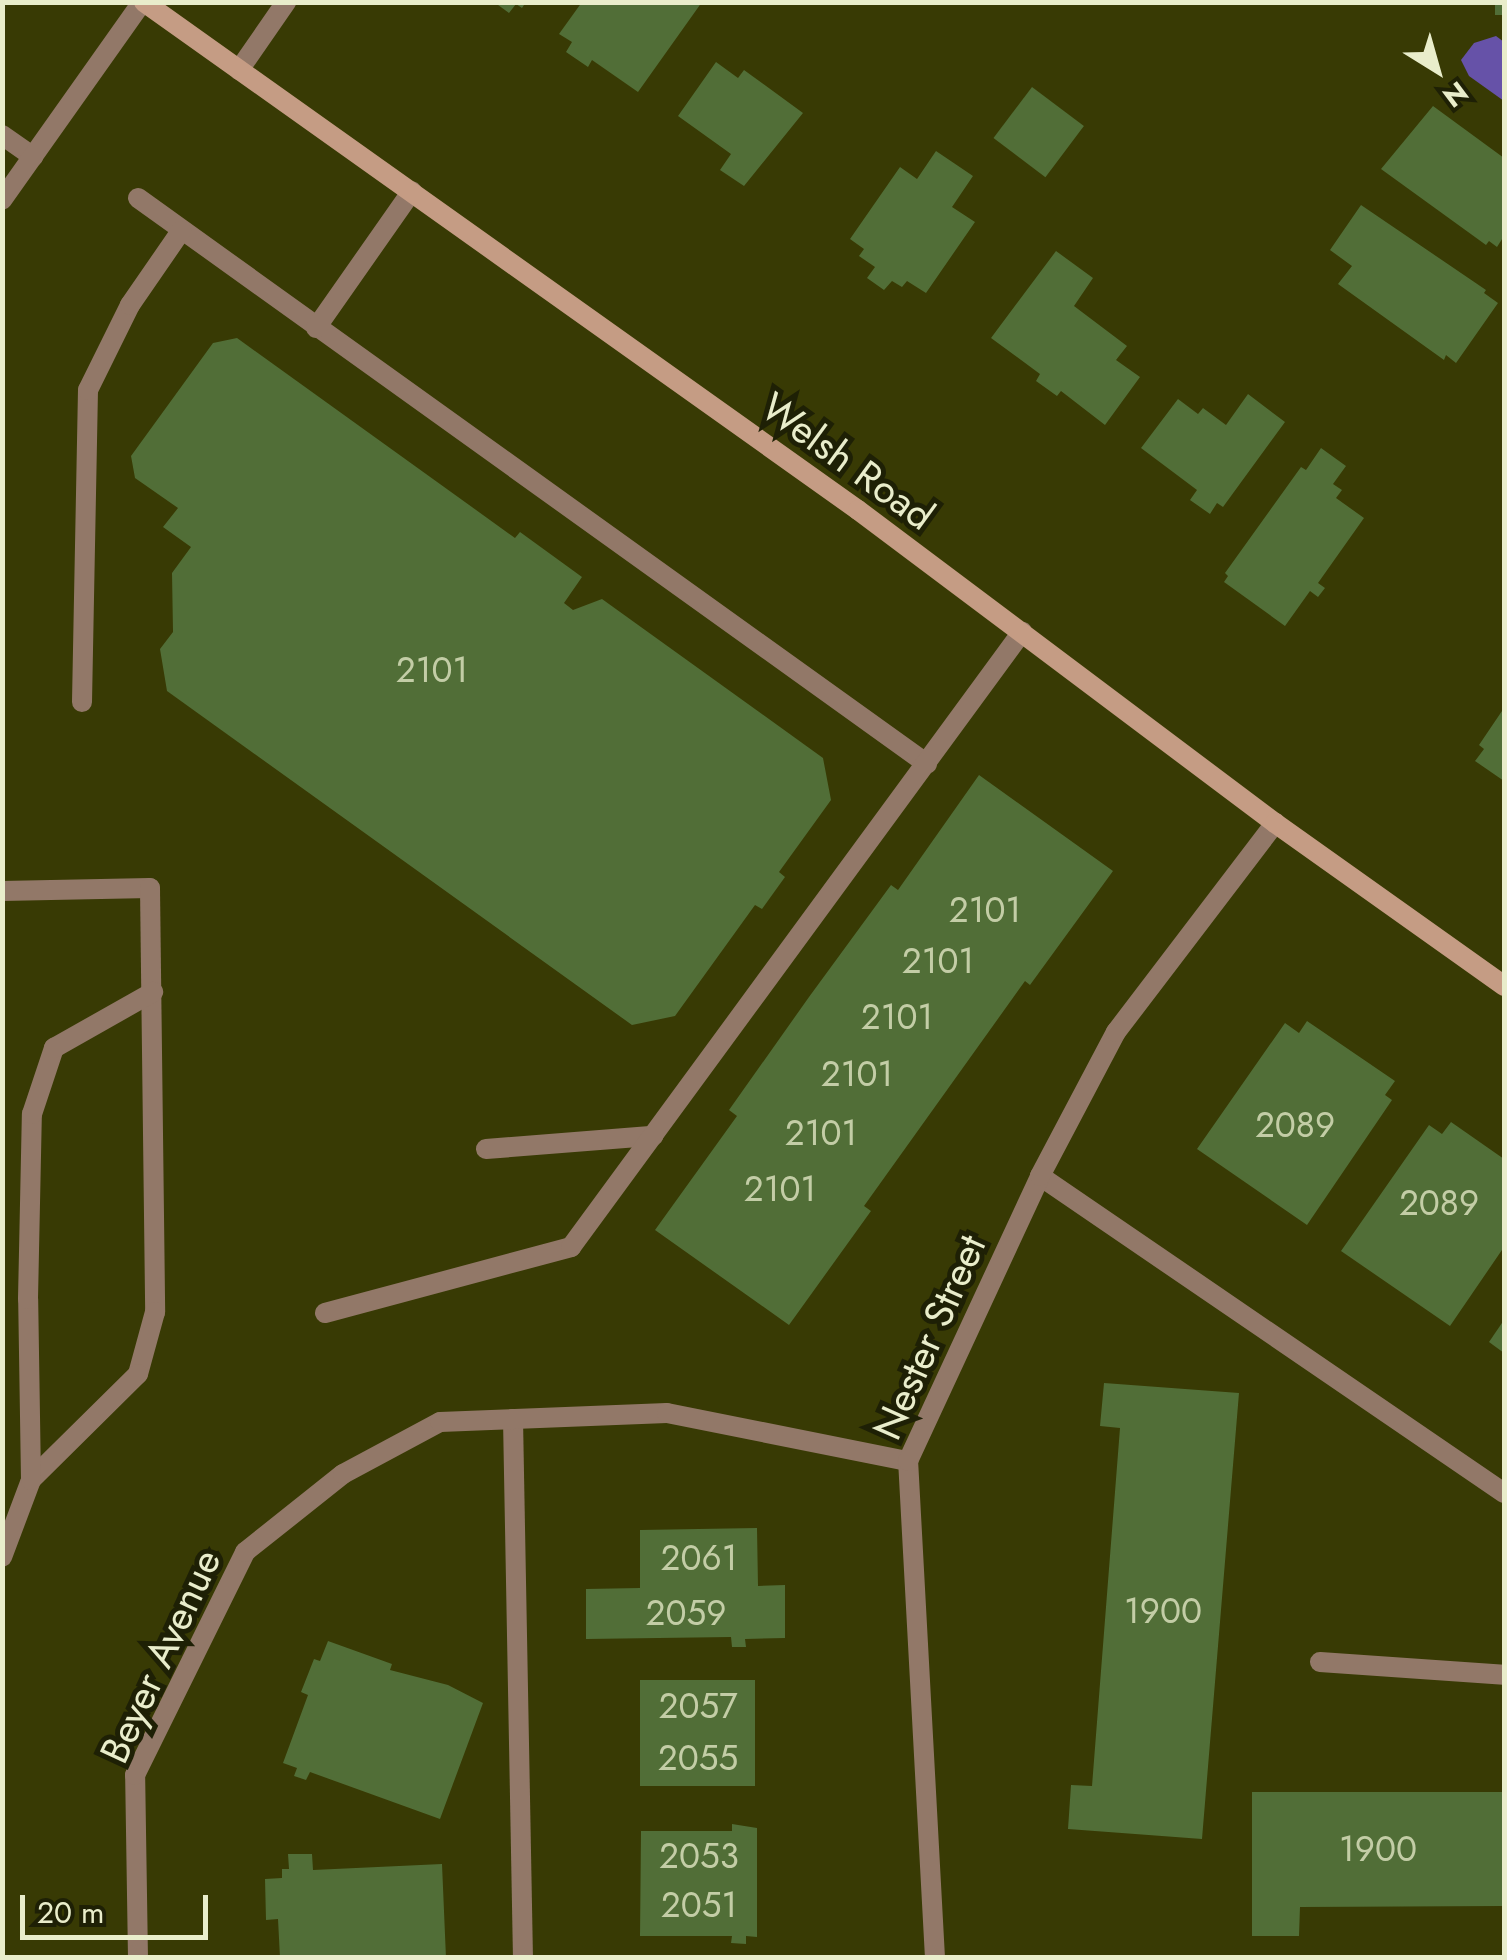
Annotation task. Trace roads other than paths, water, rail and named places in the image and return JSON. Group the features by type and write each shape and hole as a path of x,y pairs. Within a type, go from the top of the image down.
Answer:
{"main road":[{"name":"Welsh Road","path":"143,2 412,190 1504,986"}],"street":[{"path":"2,200 143,2"},
{"path":"239,70 286,2"},
{"path":"2,135 33,157"},
{"path":"316,328 412,190"},
{"path":"138,198 927,764"},
{"path":"82,702 88,390 130,304 181,232"},
{"path":"324,1313 571,1248 1022,632"},
{"name":"Nester Street","path":"935,1958 908,1461 1040,1176 1116,1032 1275,822"},
{"path":"2,891 150,888 156,1312 138,1374 31,1480"},
{"path":"2,1558 31,1480 28,1299 32,1114 54,1048 153,992"},
{"path":"486,1150 654,1136"},
{"path":"1040,1176 1504,1493"},
{"name":"Beyer Avenue","path":"138,1958 135,1775 246,1552 343,1474 440,1422 667,1413 908,1461"},
{"path":"513,1419 524,1958"},
{"path":"1320,1662 1504,1676"}]}
